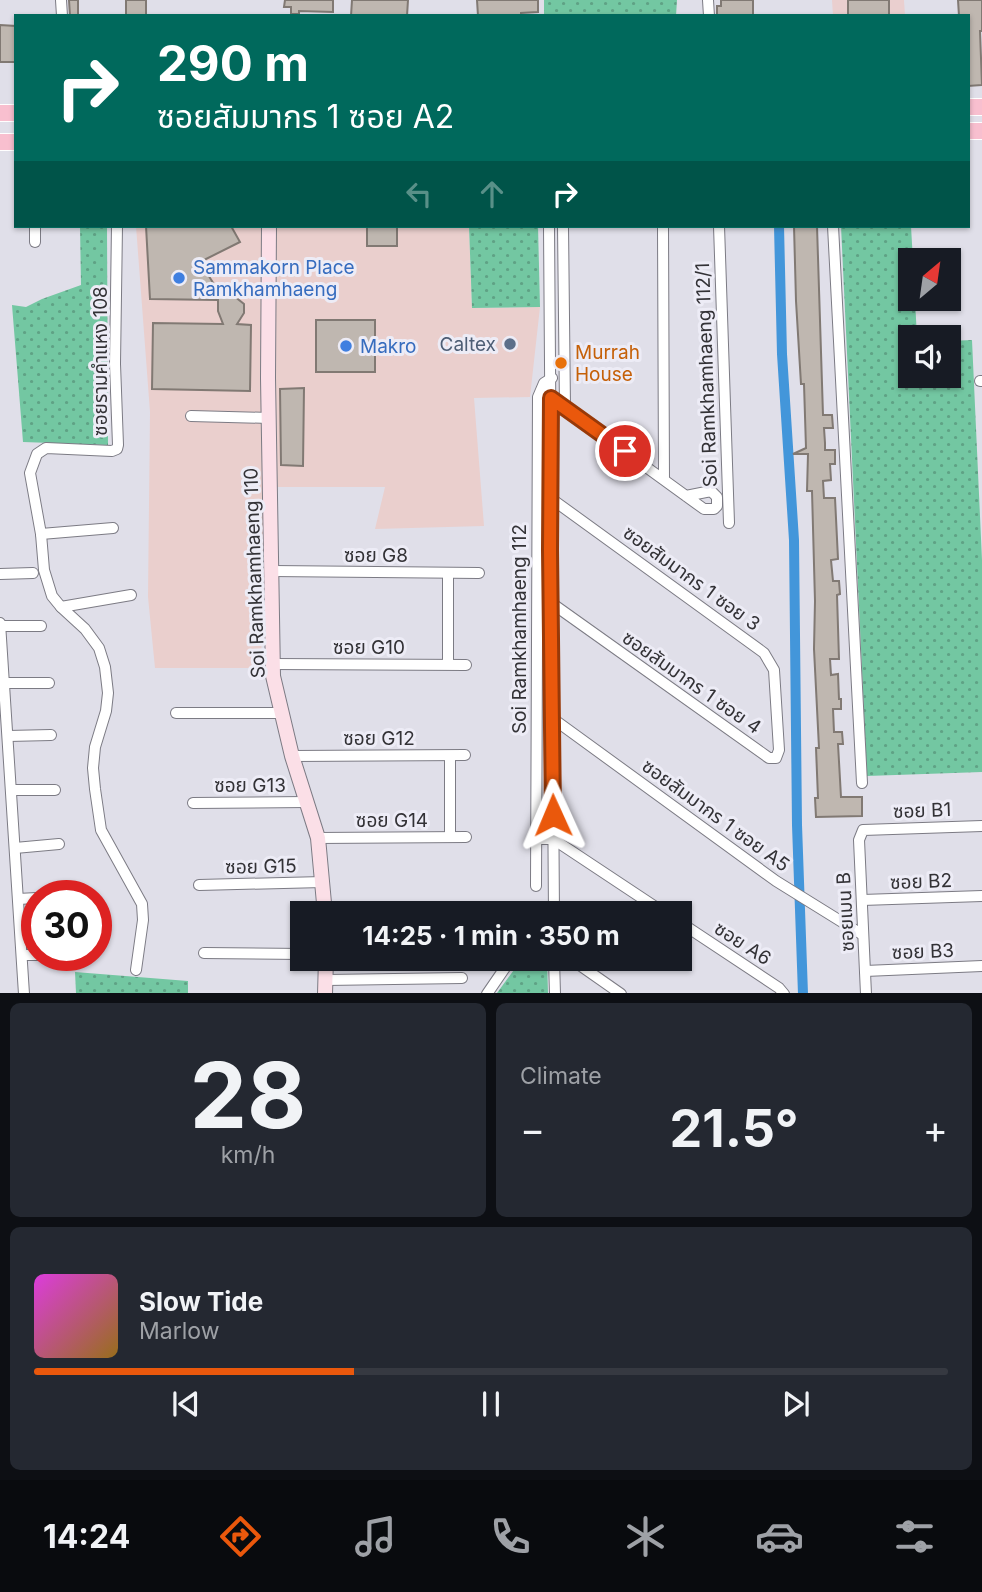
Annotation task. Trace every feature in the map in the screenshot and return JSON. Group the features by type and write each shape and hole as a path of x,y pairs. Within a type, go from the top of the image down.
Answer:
{"street":[{"path":"35,228 35,242"},
{"name":"ซอยรามคำแหง 108","path":"117,228 117,449 46,448 37,454 30,473 47,584 61,607 85,629 99,648 106,667 107,702 93,768 95,789 101,830 142,904 144,920 136,970"},
{"name":"Soi Ramkhamhaeng 110","path":"269,228 273,676 292,756 318,838 324,901"},
{"name":"Soi Ramkhamhaeng 112","path":"549,228 552,378 551,901"},
{"path":"563,228 565,408"},
{"path":"663,228 664,479"},
{"name":"Soi Ramkhamhaeng 112/1","path":"719,228 729,523"},
{"path":"833,228 862,783"},
{"name":"Soi Ramkhamhaeng 112","path":"536,886 538,397 544,383 552,378"},
{"path":"551,398 687,496"},
{"path":"191,416 269,418"},
{"path":"536,478 550,476"},
{"name":"ซอยสัมมากร 1 ซอย 3","path":"550,497 764,653 774,670 777,710"},
{"path":"41,534 113,528"},
{"name":"ซอย G8","path":"272,572 479,573"},
{"path":"0,574 33,573"},
{"path":"448,573 448,664"},
{"path":"61,607 131,596"},
{"name":"ซอยสัมมากร 1 ซอย 4","path":"550,603 769,758 776,758 779,750 777,710"},
{"path":"536,621 550,620"},
{"path":"21,941 0,624 41,626"},
{"name":"ซอย G10","path":"273,664 466,665"},
{"path":"5,684 49,683"},
{"path":"176,713 282,713"},
{"name":"ซอยสัมมากร 1 ซอย A5","path":"552,718 786,887 863,935"},
{"path":"8,736 51,734"},
{"name":"ซอย G12","path":"292,756 465,755"},
{"path":"450,756 450,837"},
{"path":"11,790 55,790"},
{"name":"ซอย G13","path":"193,803 307,802"},
{"name":"ซอย B1","path":"863,830 982,826"},
{"name":"ซอยเมน B","path":"863,830 859,840 866,993"},
{"name":"ซอย G14","path":"318,838 466,837"},
{"path":"537,839 553,839 646,901"},
{"path":"15,848 59,844"},
{"name":"ซอย G15","path":"199,885 323,882"},
{"name":"ซอย B2","path":"862,900 982,896"},
{"name":"ซอย A6","path":"692,930 784,993"},
{"path":"204,953 290,954"},
{"name":"ซอย B3","path":"865,971 982,966"},
{"path":"23,971 24,993"},
{"path":"487,993 503,971"},
{"path":"554,971 555,993"},
{"path":"589,971 621,993"},
{"path":"326,987 462,978"}],"shaded area":[{"path":"832,0 904,0 905,14 833,14"},
{"path":"136,228 469,228 472,308 540,307 530,397 474,398 484,526 375,529 385,487 265,487 261,668 155,668 148,597 150,412"}],"green space":[{"path":"544,0 677,0 676,14 544,14"},
{"path":"80,228 107,228 108,445 23,442 12,305 26,307 81,285"},
{"path":"469,228 538,228 540,307 472,308"},
{"path":"841,228 911,228 912,248 898,248 898,312 916,312 916,325 898,325 898,388 961,388 961,340 972,340 982,560 982,772 867,776"},
{"path":"513,971 547,971 548,993 497,993"},
{"path":"75,972 188,981 188,993 76,993"}],"building":[{"path":"69,0 78,0 78,14 70,14"},
{"path":"126,0 146,0 146,14 126,14"},
{"path":"285,0 333,0 333,12 299,11 299,14 291,14 291,7 284,7"},
{"path":"352,0 408,0 407,14 351,14"},
{"path":"477,0 538,0 538,12 478,14"},
{"path":"721,0 753,0 753,14 717,14 717,6 721,6"},
{"path":"848,0 889,0 889,14 848,14"},
{"path":"958,0 982,0 982,85 970,86 970,14 959,14"},
{"path":"0,25 14,26 14,62 0,62"},
{"path":"146,228 232,228 240,242 200,262 222,297 234,296 244,304 244,313 237,324 251,325 250,391 152,389 153,323 223,324 218,311 218,300 150,299"},
{"path":"367,228 397,228 397,246 367,246"},
{"path":"794,228 817,228 823,415 832,415 833,428 824,428 825,450 835,450 835,464 830,464 831,480 823,481 824,498 835,498 838,559 831,560 833,581 839,581 840,594 837,595 839,659 830,659 831,675 838,674 841,699 841,709 833,709 834,732 842,732 843,744 838,744 841,797 862,797 862,816 816,817 816,748 819,748 814,649 812,491 807,491 808,454 793,454 806,448 804,384 801,384"},
{"name":"Makro","path":"316,320 375,320 375,372 316,372"},
{"path":"304,388 303,466 281,465 280,389"}],"waterway":[{"path":"779,228 782,354 794,540 797,825 803,993"}],"place":[{"name":"Sammakorn Place Ramkhamhaeng","path":"179,278"},
{"name":"Caltex","path":"510,344"},
{"name":"Makro","path":"346,346"},
{"name":"Murrah House","path":"561,363"}],"route":[{"path":"553,815 551,398 625,451"}]}
